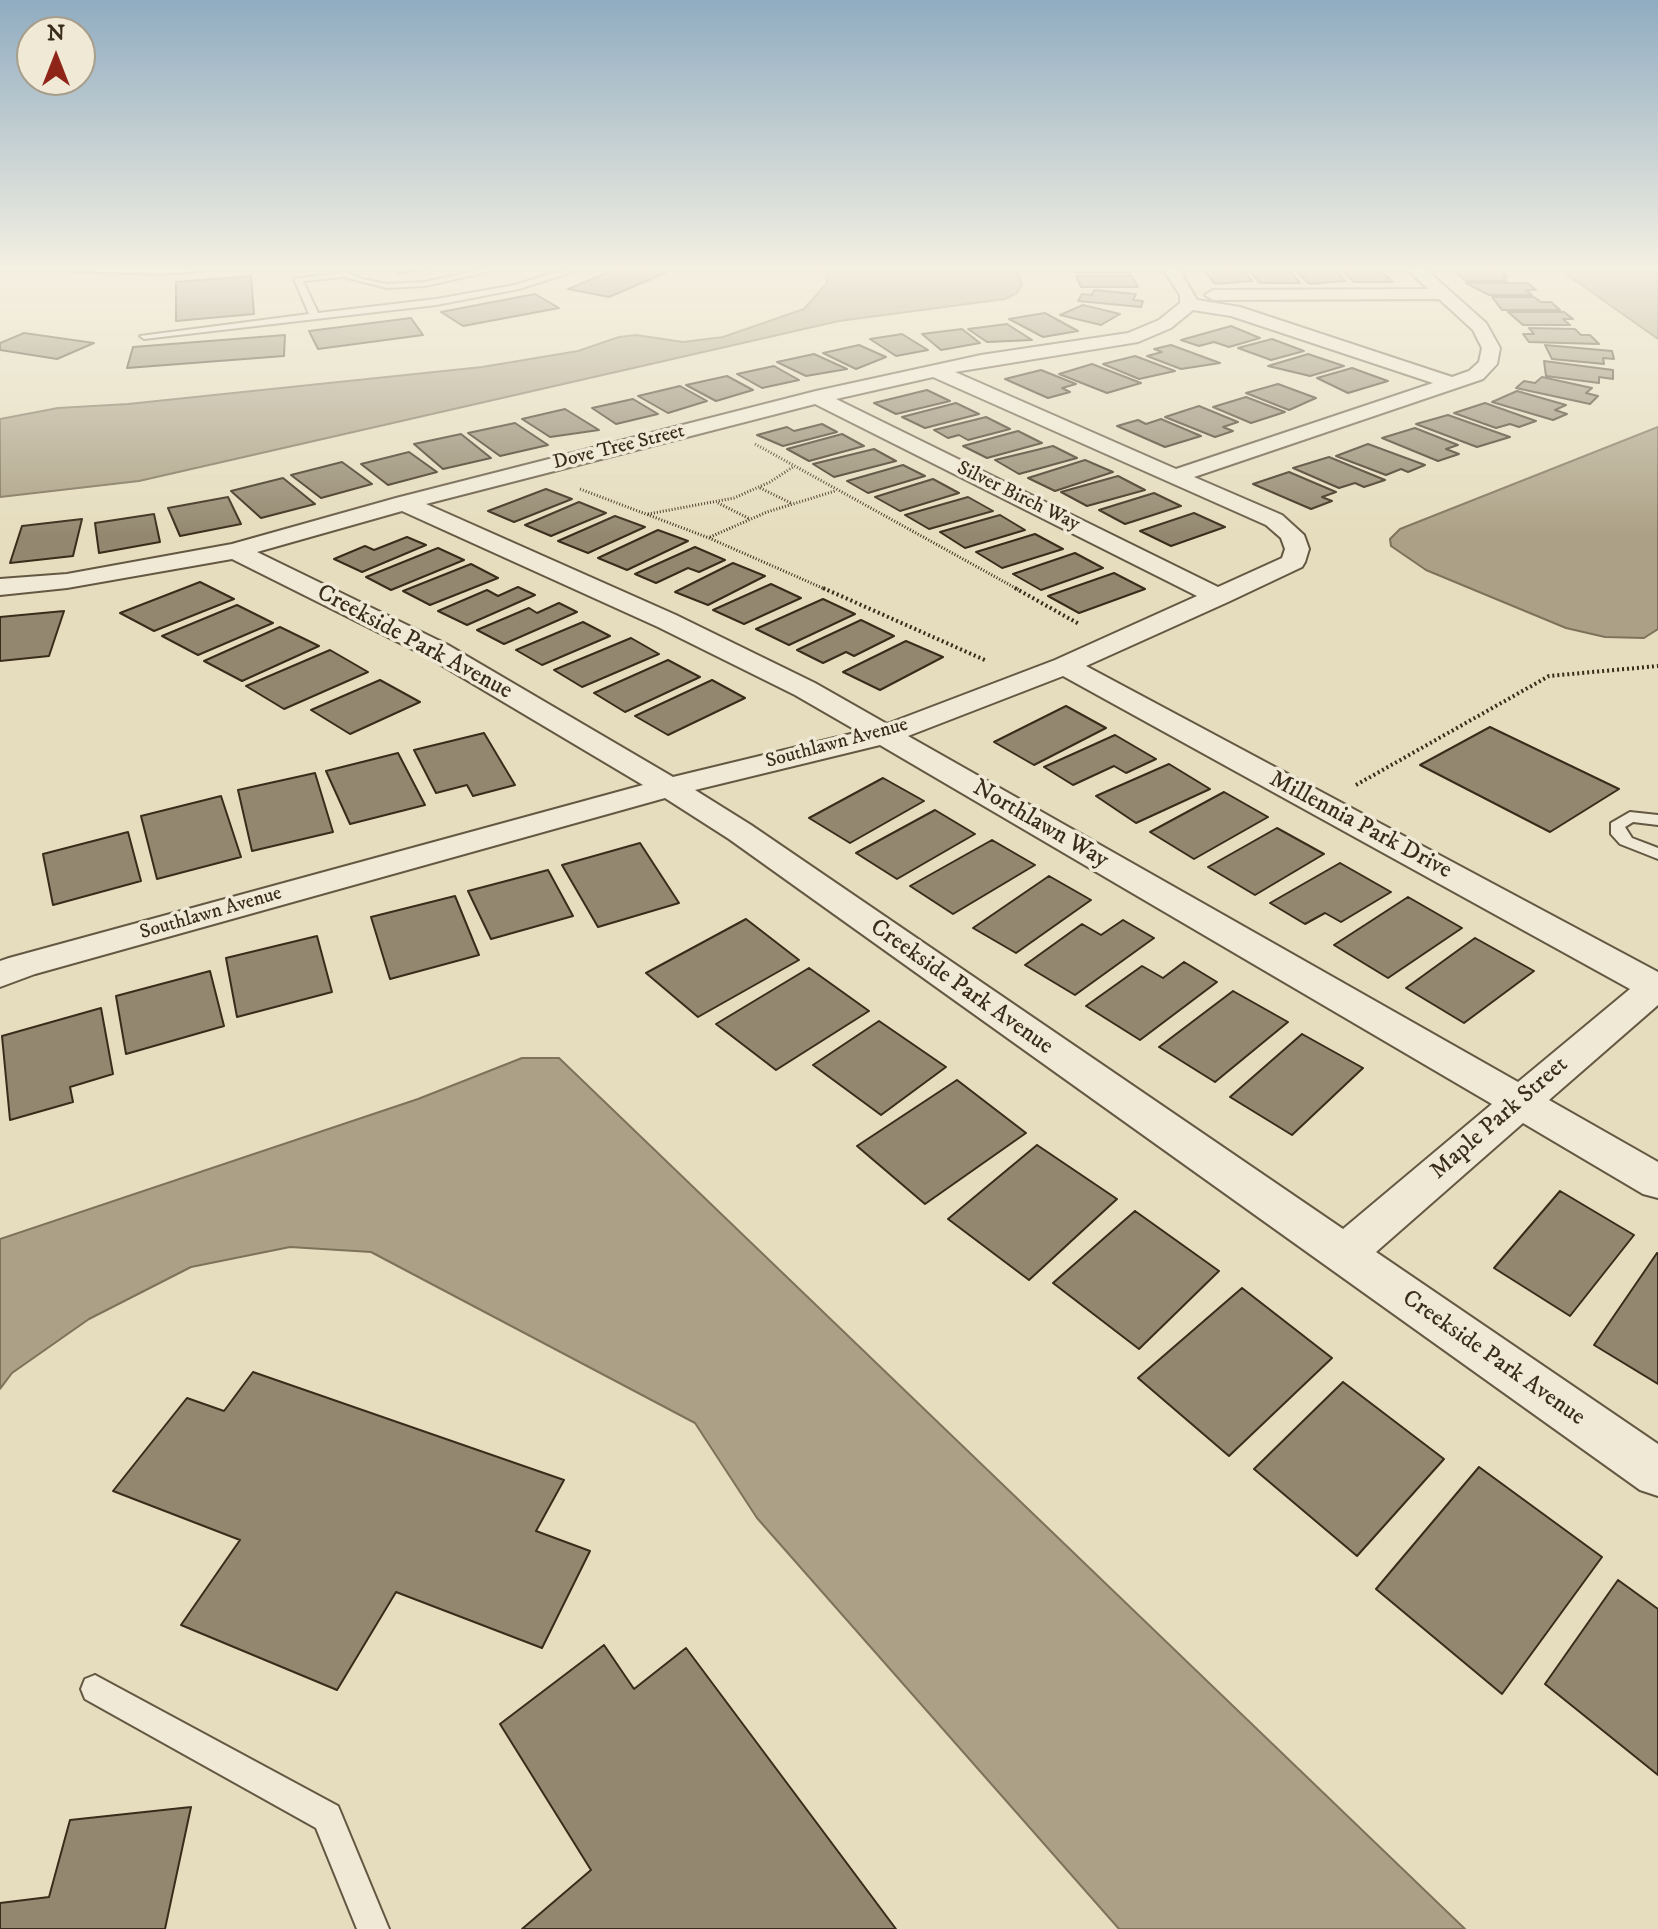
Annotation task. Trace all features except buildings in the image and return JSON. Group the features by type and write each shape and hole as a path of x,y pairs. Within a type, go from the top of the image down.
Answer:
{"street":[{"name":"Dove Tree Street","path":"0,587 67,581 235,551 404,503 816,397 934,370 1021,356"},
{"path":"1370,356 1454,384"},
{"path":"1175,476 1454,384 1476,375 1488,364 1489,356"},
{"name":"Southlawn Avenue","path":"0,975 22,966 669,787 884,735 1065,666 1293,562 1297,549 1292,535 1274,520 934,370"},
{"name":"Silver Birch Way","path":"816,397 1219,597"},
{"name":"Northlawn Way","path":"404,503 667,621 805,689 1658,1182"},
{"name":"Creekside Park Avenue","path":"235,551 438,651 669,787 753,841 1658,1473"},
{"name":"Millennia Park Drive","path":"1065,666 1657,986"},
{"name":"Maple Park Street","path":"1342,1255 1657,986"}],"lane":[{"path":"1658,820 1630,817 1617,826 1619,834 1626,841 1658,854"},
{"path":"95,1689 327,1817 373,1929"}],"path":[{"path":"744,438 1090,630"},
{"path":"647,514 717,503 759,488 794,467"},
{"path":"579,488 709,538 999,667"},
{"path":"759,488 792,504"},
{"path":"709,538 750,519 837,490"},
{"path":"717,503 750,519"},
{"path":"1347,790 1549,676 1658,666"}],"shaded area":[{"path":"548,356 686,356 139,481 0,497 0,419 58,408 128,404 482,367"},
{"path":"1658,427 1658,629 1644,638 1605,637 1566,628 1426,570 1391,546 1390,539 1400,529"},
{"path":"522,1058 559,1058 1465,1929 1119,1929 757,1518 695,1423 371,1252 290,1247 191,1267 89,1319 12,1373 0,1389 0,1239 418,1099"}]}
